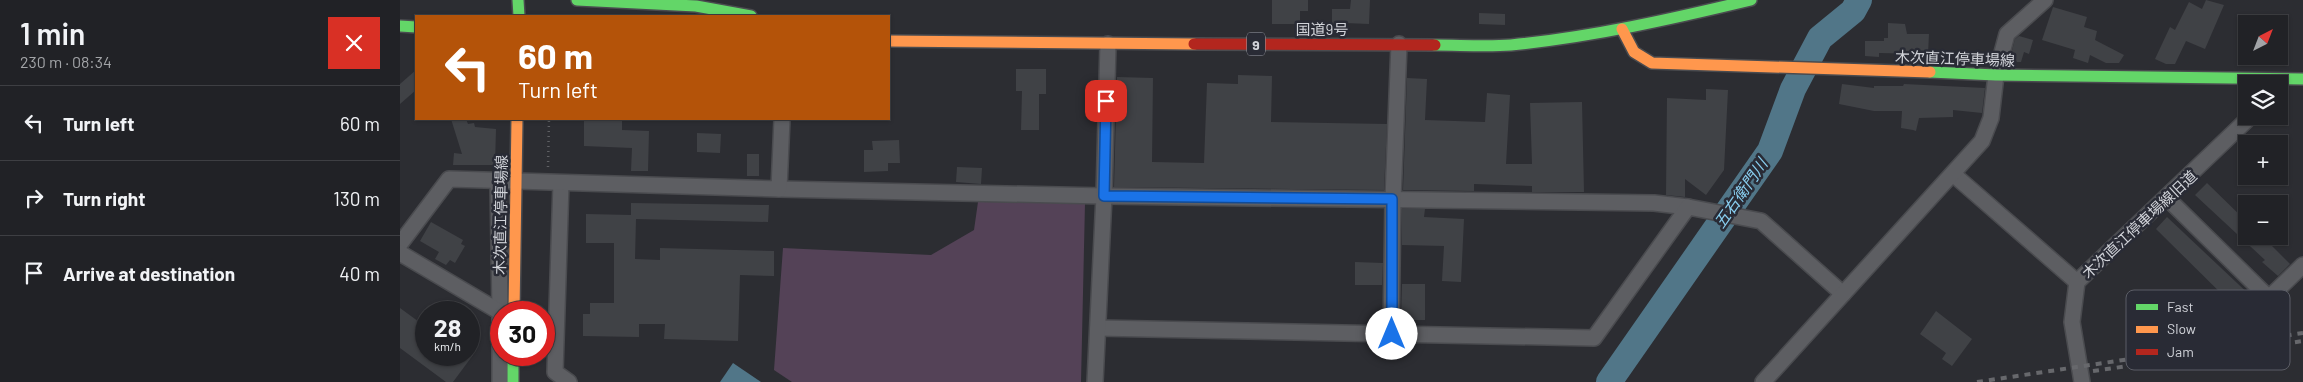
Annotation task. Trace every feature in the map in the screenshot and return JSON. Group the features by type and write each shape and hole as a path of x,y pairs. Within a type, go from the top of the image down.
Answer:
{"main road":[{"path":"518,0 519,15"},
{"path":"577,0 696,6 746,15"},
{"name":"国道9号","path":"890,41 1108,44 1509,45 1622,29 1751,0"},
{"path":"400,26 415,26"},
{"name":"木次直江停車場線","path":"1622,29 1634,52 1652,63 1821,67 1996,76 2238,80"},
{"name":"木次直江停車場線","path":"2288,80 2303,79"},
{"name":"木次直江停車場線","path":"508,301 516,180 517,120"},
{"path":"509,379 511,366"}],"street":[{"path":"1682,17 1683,0"},
{"path":"1763,382 1982,142 1991,118 1996,76 2007,34 2045,0"},
{"path":"400,39 415,27"},
{"path":"1095,382 1104,196 1108,44"},
{"path":"1392,334 1392,199 1398,44"},
{"path":"779,189 782,120"},
{"name":"木次直江停車場線旧道","path":"2082,382 2072,322 2077,282 2242,125"},
{"path":"1953,174 2077,282"},
{"path":"400,244 448,179 1104,196 1654,203 1761,220 1843,294"},
{"path":"498,180 506,301"},
{"path":"554,183 555,372 569,382"},
{"path":"2167,198 2261,290"},
{"path":"1098,328 1594,338 1688,207"},
{"path":"400,253 490,303"},
{"path":"2277,290 2303,265"},
{"path":"509,366 509,379"}],"path":[{"path":"549,120 554,183"}],"shaded area":[{"path":"978,202 1085,203 1081,382 792,382 774,370 783,248 931,255 974,230"}],"water":[{"path":"733,363 761,382 720,382"}],"building":[{"path":"1272,0 1308,0 1308,11 1300,11 1300,24 1272,24"},
{"path":"1351,0 1370,0 1369,24 1345,23 1345,25 1332,25 1332,9 1350,9"},
{"path":"2206,0 2224,5 2205,49 2186,41 2175,64 2166,64 2155,59 2170,27 2175,30 2189,2 2202,9"},
{"path":"2053,7 2087,17 2084,27 2097,31 2095,40 2124,55 2119,63 2106,63 2090,55 2088,63 2073,58 2075,50 2042,40"},
{"path":"1479,13 1505,14 1505,25 1479,24"},
{"path":"1888,23 1905,24 1907,34 1929,34 1928,54 1879,53 1879,57 1865,56 1865,41 1884,41 1884,38 1888,38"},
{"path":"2019,36 2033,40 2029,54 2024,52 2021,62 2009,62 2015,39"},
{"path":"1016,69 1046,69 1046,94 1039,94 1039,130 1021,130 1022,91 1016,91"},
{"path":"415,71 415,91 400,104 400,84"},
{"path":"1238,75 1272,76 1271,122 1387,124 1384,190 1114,187 1117,77 1153,78 1152,162 1204,163 1207,83 1238,84"},
{"path":"1407,78 1427,79 1425,120 1485,122 1487,93 1510,95 1506,164 1532,164 1530,103 1582,102 1584,192 1532,192 1532,186 1474,184 1474,191 1403,190"},
{"path":"1842,84 1874,88 1874,86 1903,86 1904,84 1985,88 1982,113 1953,110 1953,117 1919,118 1916,131 1901,128 1902,111 1874,111 1839,104"},
{"path":"1706,89 1728,90 1724,170 1706,195 1685,179 1685,197 1666,195 1667,98 1706,100"},
{"path":"451,120 466,120 468,124 474,123 475,127 496,129 495,165 453,165 454,153 462,154"},
{"path":"584,120 622,121 622,130 649,131 648,171 631,171 632,148 584,146"},
{"path":"697,133 721,134 720,153 697,152"},
{"path":"899,140 900,163 888,163 888,171 864,172 864,150 873,150 872,141"},
{"path":"747,154 759,154 759,176 747,176"},
{"path":"957,167 982,168 981,184 956,182"},
{"path":"2207,183 2238,213 2238,235 2195,195"},
{"path":"631,203 769,205 768,222 636,219 635,259 660,260 660,248 774,251 774,276 740,275 738,341 664,339 665,324 639,324 639,337 583,336 583,314 590,314 590,303 614,303 614,243 586,243 586,214 631,215"},
{"path":"1402,209 1425,209 1424,217 1464,219 1461,282 1442,281 1444,246 1402,245"},
{"path":"2167,217 2244,290 2218,290 2156,229"},
{"path":"431,222 463,240 461,244 465,246 455,263 450,260 446,265 435,259 439,252 420,241"},
{"path":"2249,245 2271,245 2290,264 2278,276 2262,262 2265,260"},
{"path":"1355,262 1383,263 1382,285 1355,285"},
{"path":"1402,284 1425,284 1425,320 1401,320"},
{"path":"400,308 415,319 415,359 400,348"},
{"path":"1936,311 1972,339 1952,366 1942,359 1946,353 1920,334"},
{"path":"424,366 465,366 453,382 446,382"}],"waterway":[{"name":"五右衛門川","path":"1609,382 1770,151 1793,89 1820,38 1853,11 1859,0"}],"railway":[{"path":"2290,335 2303,333"},
{"path":"2290,343 2303,341"},
{"path":"1977,382 2126,360"},
{"path":"2093,371 2126,366"}],"traffic: fast":[{"path":"518,0 519,15"},
{"path":"577,0 696,6 746,15"},
{"path":"1435,45 1502,46 1541,42 1602,32 1751,0"},
{"path":"400,26 415,27"},
{"path":"1930,72 1996,75 2303,79"},
{"path":"513,366 513,382"}],"traffic: slow":[{"path":"1622,29 1634,52 1652,63 1930,72"},
{"path":"890,41 1194,44"},
{"path":"514,301 517,120"}],"traffic: jam":[{"path":"1194,44 1435,45"}],"route":[{"path":"1106,101 1104,196 1392,199 1392,334"}]}
